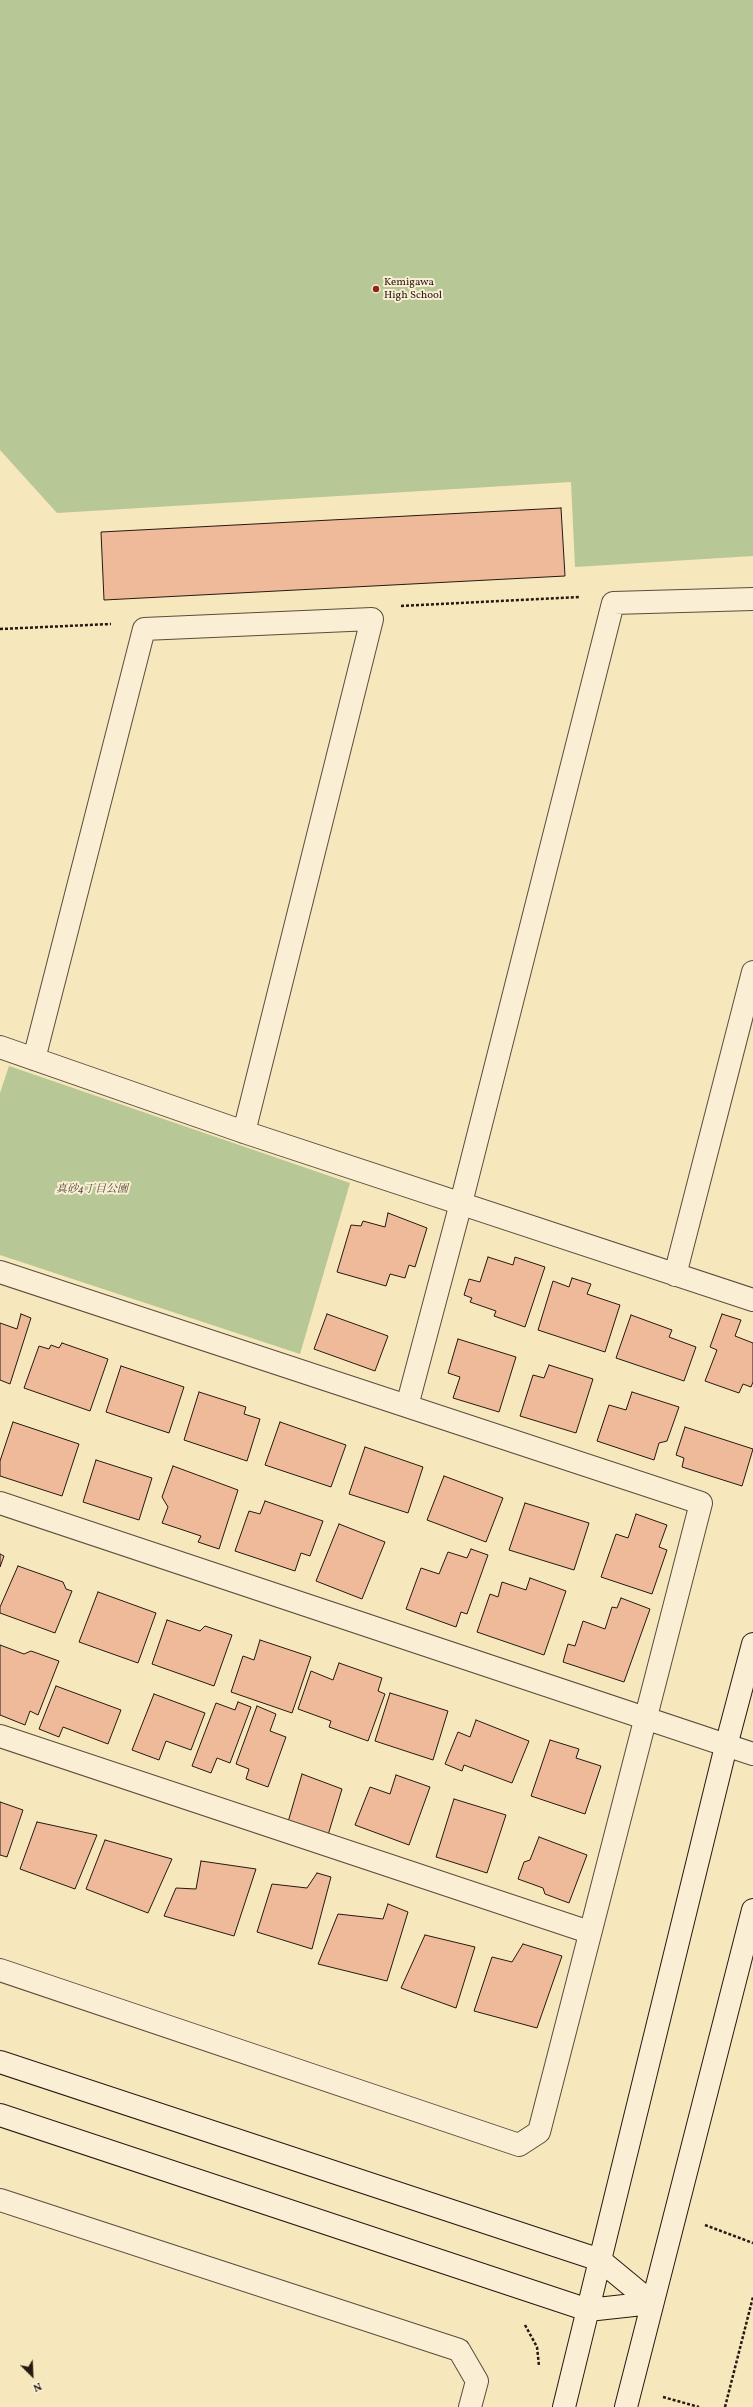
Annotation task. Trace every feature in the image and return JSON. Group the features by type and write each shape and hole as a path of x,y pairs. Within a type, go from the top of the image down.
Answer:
{"street":[{"path":"407,1406 461,1203 613,603 753,599"},
{"path":"34,1059 144,629 372,619 244,1132"},
{"path":"676,1275 753,972"},
{"path":"0,1047 244,1132 753,1300"},
{"path":"0,1272 701,1503 589,1932 539,2132 519,2144 0,1970"},
{"path":"0,1503 644,1719 753,1754"},
{"path":"564,2407 726,1746 753,1644"},
{"path":"0,1736 589,1932"},
{"path":"626,2407 753,1910"},
{"path":"0,2062 600,2260 652,2303"},
{"path":"0,2115 588,2310 652,2303"},
{"path":"0,2200 459,2350 477,2381 470,2407"}],"path":[{"path":"372,619 401,606 588,596 613,603"},
{"path":"0,629 120,624 144,629"},
{"path":"699,2223 753,2243"},
{"path":"725,2407 753,2297"},
{"path":"658,2395 699,2407"}],"green space":[{"name":"Kemigawa High School","path":"0,0 753,0 753,556 575,567 571,482 57,513 0,450"},
{"name":"真砂4丁目公園","path":"9,1066 350,1183 300,1354 0,1255 0,1093"}],"building":[{"path":"561,508 565,576 104,600 101,532"},
{"path":"388,1213 427,1228 415,1267 409,1265 405,1278 390,1274 386,1286 337,1272 351,1225 361,1226 363,1221 385,1227"},
{"path":"488,1257 513,1265 515,1257 545,1267 525,1327 494,1316 496,1311 470,1302 472,1298 464,1295 469,1279 480,1282"},
{"path":"572,1278 591,1284 587,1294 620,1305 605,1352 538,1330 553,1281 569,1287"},
{"path":"21,1314 31,1318 10,1384 0,1380 0,1323 17,1329"},
{"path":"327,1314 388,1336 375,1371 314,1349"},
{"path":"722,1314 741,1320 735,1336 753,1343 753,1382 751,1387 743,1384 739,1393 705,1381 717,1350 710,1347"},
{"path":"631,1315 672,1330 669,1337 696,1347 684,1381 616,1358"},
{"path":"458,1339 516,1357 499,1412 453,1398 460,1377 448,1373"},
{"path":"62,1343 108,1359 90,1411 24,1388 39,1346 49,1349 51,1345 59,1348"},
{"path":"549,1365 593,1379 576,1433 520,1416 533,1375 544,1378"},
{"path":"121,1366 184,1387 169,1433 106,1412"},
{"path":"199,1392 246,1407 244,1414 260,1419 247,1461 184,1440"},
{"path":"632,1392 679,1407 667,1441 659,1443 654,1460 597,1441 609,1405 626,1410"},
{"path":"13,1422 79,1444 62,1496 0,1476 0,1461"},
{"path":"280,1422 346,1445 331,1487 265,1465"},
{"path":"685,1427 753,1449 742,1486 682,1467 684,1458 676,1455"},
{"path":"365,1447 423,1467 408,1513 349,1494"},
{"path":"96,1460 152,1478 139,1520 83,1502"},
{"path":"173,1466 238,1490 219,1549 198,1542 201,1536 162,1523 168,1507 162,1497"},
{"path":"444,1476 503,1498 486,1542 427,1520"},
{"path":"265,1501 323,1521 310,1556 301,1553 295,1571 235,1551 249,1511 260,1514"},
{"path":"525,1503 589,1523 574,1570 509,1550"},
{"path":"636,1514 667,1525 659,1547 667,1550 652,1594 601,1577 616,1534 628,1538"},
{"path":"339,1524 385,1542 362,1599 316,1581"},
{"path":"471,1549 488,1555 467,1614 461,1612 456,1627 406,1609 421,1568 439,1574 448,1552 467,1558"},
{"path":"0,1554 4,1556 0,1567"},
{"path":"18,1566 63,1582 66,1589 72,1591 55,1633 0,1613 0,1607"},
{"path":"530,1578 566,1591 544,1655 477,1632 490,1594 498,1597 502,1582 526,1590"},
{"path":"98,1592 156,1613 138,1663 79,1642"},
{"path":"621,1598 650,1609 624,1682 563,1662 568,1644 575,1646 583,1621 605,1629 612,1607 617,1608"},
{"path":"167,1620 200,1631 205,1626 232,1635 214,1686 152,1664"},
{"path":"260,1640 311,1657 292,1713 231,1692 243,1656 254,1660"},
{"path":"0,1645 24,1654 31,1651 59,1661 38,1715 30,1711 25,1725 0,1715"},
{"path":"339,1663 382,1678 378,1691 385,1694 368,1741 329,1727 331,1721 298,1709 311,1671 333,1680"},
{"path":"56,1686 121,1710 108,1744 63,1727 59,1737 39,1729"},
{"path":"390,1693 448,1711 433,1760 375,1741"},
{"path":"154,1694 205,1713 191,1750 166,1741 159,1760 132,1750"},
{"path":"238,1702 251,1707 230,1763 217,1758 211,1773 192,1766 216,1703 235,1710"},
{"path":"257,1706 276,1714 270,1731 286,1737 268,1787 246,1779 249,1769 236,1764"},
{"path":"476,1720 529,1741 512,1783 464,1765 462,1771 445,1764 458,1732 470,1737"},
{"path":"550,1740 579,1749 576,1758 601,1766 585,1814 531,1796"},
{"path":"302,1774 342,1789 328,1835 288,1822"},
{"path":"396,1775 430,1787 409,1845 355,1825 370,1787 390,1794"},
{"path":"454,1799 506,1815 487,1873 436,1857"},
{"path":"0,1802 23,1810 7,1857 0,1855"},
{"path":"37,1822 97,1835 75,1889 20,1869"},
{"path":"539,1837 587,1855 569,1903 545,1894 543,1888 518,1879 524,1862 530,1860"},
{"path":"105,1840 172,1859 148,1913 86,1889"},
{"path":"201,1861 256,1869 234,1936 164,1916 176,1888 196,1889"},
{"path":"317,1873 331,1877 312,1949 257,1932 272,1884 307,1888"},
{"path":"388,1904 408,1912 387,1981 318,1964 338,1914 383,1919"},
{"path":"425,1935 475,1947 456,2008 401,1988"},
{"path":"523,1944 562,1956 537,2028 474,2011 492,1957 512,1962"}],"place":[{"name":"Kemigawa High School","path":"376,289"}]}
